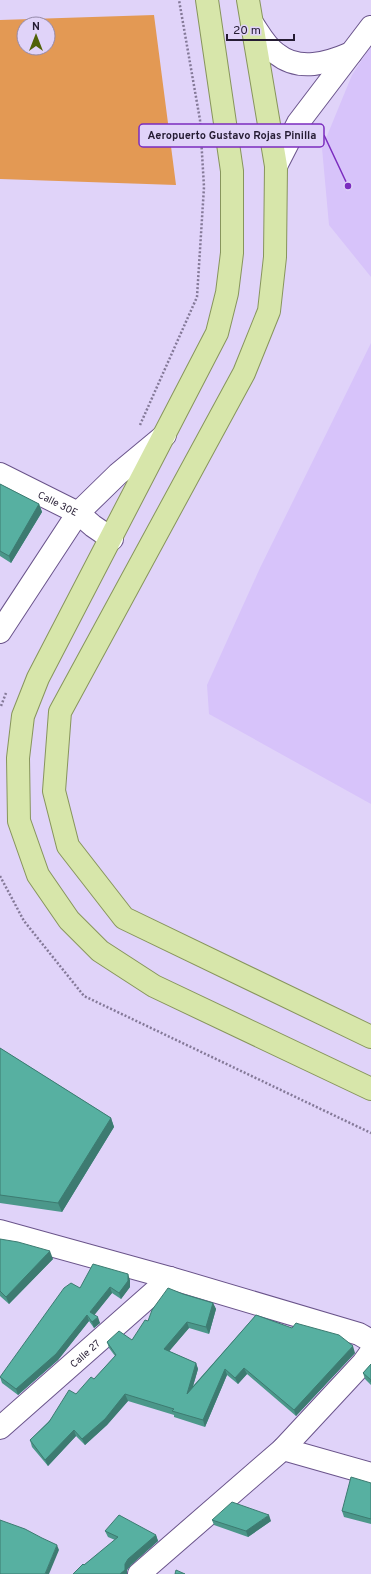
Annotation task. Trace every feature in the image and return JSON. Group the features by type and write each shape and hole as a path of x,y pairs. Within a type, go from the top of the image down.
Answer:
{"main road":[{"path":"207,0 232,171 232,253 227,293 217,333 112,539 38,678 23,716 18,758 19,821 38,875 69,920 100,951 154,986 371,1089"},
{"path":"248,0 276,166 275,257 269,311 244,373 60,712 54,791 68,846 124,918 371,1037"}],"street":[{"path":"252,23 277,54 290,62 310,65 332,61 351,53"},
{"path":"276,166 298,123 371,26"},
{"path":"0,632 78,513 118,474 165,435"},
{"name":"Calle 30E","path":"0,474 78,513 93,526 112,539"},
{"path":"0,1230 359,1334 371,1341"},
{"name":"Calle 27","path":"0,1428 170,1278"},
{"path":"139,1574 283,1449 363,1364 371,1352"},
{"path":"283,1449 371,1474"}],"path":[{"path":"137,432 197,297 204,187 200,120 179,0"},
{"path":"0,710 2,701 9,687"},
{"path":"0,876 24,921 84,996 371,1134"}],"shaded area":[{"path":"154,15 176,185 0,179 0,20 16,19 16,56 56,56 56,18"},
{"path":"371,46 371,277 329,225 322,148 352,75"},
{"path":"371,343 371,804 209,714 207,685 260,568"}],"building":[{"path":"0,484 39,504 9,556 0,551"},
{"path":"0,1048 111,1118 58,1203 0,1195"},
{"path":"0,1239 18,1242 50,1251 6,1297 0,1291"},
{"path":"93,1264 128,1274 128,1281 119,1293 110,1287 90,1312 98,1317 92,1322 87,1315 56,1354 16,1389 0,1377 64,1288 71,1283 80,1288"},
{"path":"168,1288 213,1303 206,1327 187,1322 164,1349 196,1363 187,1394 256,1315 292,1328 296,1323 339,1335 353,1346 294,1410 244,1368 235,1378 225,1369 203,1420 172,1411 174,1409 125,1394 105,1419 82,1439 74,1430 45,1460 30,1440 49,1422 69,1390 76,1394 91,1377 94,1379 116,1355 107,1342 119,1331 132,1340 145,1320 148,1321 152,1310"},
{"path":"371,1364 371,1380 363,1373"},
{"path":"351,1477 371,1483 371,1519 342,1511"},
{"path":"232,1502 269,1515 246,1531 212,1520"},
{"path":"119,1515 156,1535 128,1559 125,1564 125,1570 120,1574 73,1574 83,1564 84,1565 118,1537 105,1531"},
{"path":"0,1520 25,1529 57,1545 45,1574 0,1574"},
{"path":"176,1570 185,1574 175,1574"}],"place":[{"name":"Aeropuerto Gustavo Rojas Pinilla","path":"348,186"}]}
